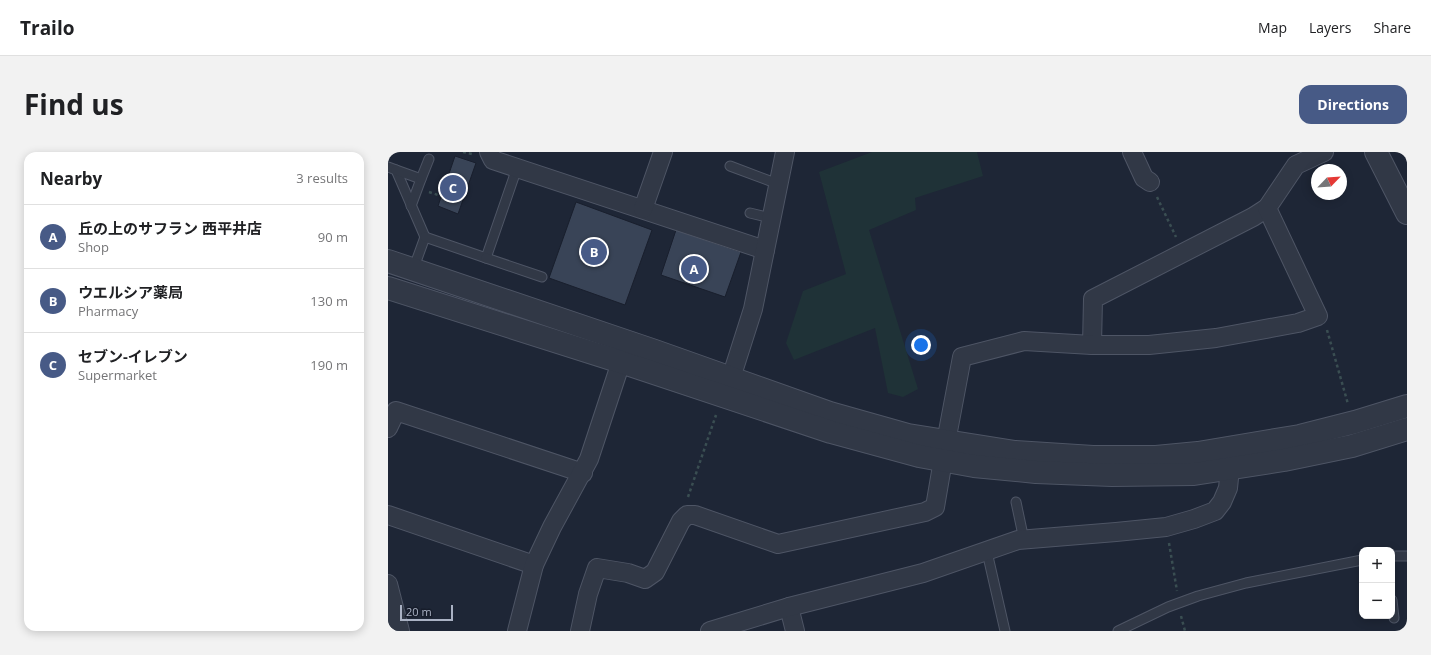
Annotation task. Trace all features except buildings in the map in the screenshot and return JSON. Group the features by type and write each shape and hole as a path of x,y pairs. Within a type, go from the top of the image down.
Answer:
{"street":[{"path":"489,152 493,160 765,250"},
{"path":"643,209 663,152"},
{"path":"731,378 753,309 785,152"},
{"path":"1132,152 1144,178 1150,182"},
{"path":"1092,345 1094,299 1253,217 1267,208 1296,165 1324,152"},
{"path":"1376,152 1407,213"},
{"path":"580,631 588,594 597,568 628,572 645,579 655,572 681,521 687,515 694,515 778,544 925,512 935,507 962,357 1024,341 1092,345 1149,345 1216,338 1298,324 1318,316 1267,208"},
{"path":"388,261 837,415 908,435 945,451 974,466 1036,472 1112,475 1194,474 1284,460 1352,446 1407,429"},
{"path":"388,288 622,362 831,432 919,456 945,451 1015,452 1093,457 1156,457 1198,453 1300,436 1355,422 1407,406"},
{"path":"517,631 534,565 552,527 590,459 622,362"},
{"path":"388,428 396,411 583,473"},
{"path":"710,631 790,607 923,573 1018,540 1166,526 1215,511 1222,502 1228,488 1230,468"},
{"path":"388,515 534,565"},
{"path":"388,584 400,631"},
{"path":"790,607 795,631"}],"lane":[{"path":"411,206 429,159"},
{"path":"730,166 778,184"},
{"path":"486,258 517,168"},
{"path":"392,169 421,179"},
{"path":"392,169 425,237 413,270"},
{"path":"750,212 771,218"},
{"path":"425,237 542,277"},
{"path":"1016,502 1024,540"},
{"path":"986,552 1005,631"},
{"path":"1395,556 1407,556"},
{"path":"1118,631 1178,603 1198,596 1246,583 1359,561"}],"path":[{"path":"1150,182 1183,253"},
{"path":"1318,316 1326,327 1349,409"},
{"path":"687,515 686,503 716,415"},
{"path":"1166,526 1178,603 1185,631"}],"green space":[{"path":"872,152 977,152 983,176 915,198 916,210 869,230 918,389 903,397 888,393 875,328 794,360 786,343 803,291 846,274 819,172"}],"place":[{"name":"セブン-イレブン","path":"453,188"},
{"name":"ウエルシア薬局","path":"594,252"},
{"name":"丘の上のサフラン 西平井店","path":"694,269"}]}
